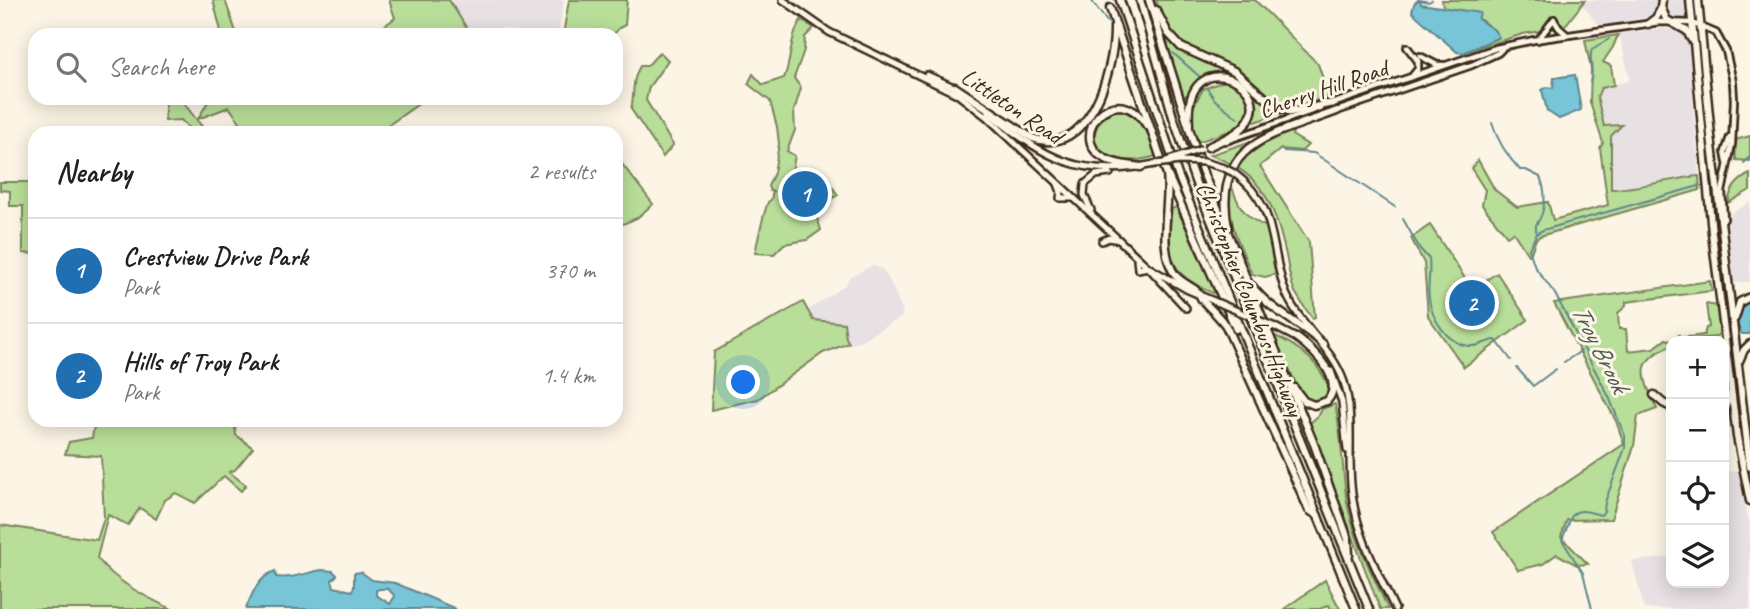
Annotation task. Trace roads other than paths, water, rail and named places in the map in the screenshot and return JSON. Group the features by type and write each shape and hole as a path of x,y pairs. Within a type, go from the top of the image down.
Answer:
{"highway":[{"path":"1108,0 1167,174 1230,317 1255,365"},
{"name":"Christopher Columbus Highway","path":"1120,0 1178,175 1356,609"},
{"name":"Christopher Columbus Highway","path":"1140,0 1173,117 1195,181 1368,609"},
{"path":"1150,0 1193,144 1336,505 1348,539 1349,561"},
{"path":"1150,0 1163,24 1181,47 1234,71 1276,107 1291,112 1334,103"},
{"path":"1690,0 1705,169 1731,389 1750,501"},
{"path":"1698,0 1750,467"},
{"path":"1662,4 1668,21 1687,31 1694,50"},
{"path":"1648,24 1658,16 1662,4"},
{"path":"955,87 1032,138 1045,142 1062,140 1082,124 1105,83 1112,60 1114,39 1110,8"},
{"path":"1193,144 1188,118 1194,91 1209,78 1230,77 1241,83 1247,91 1251,100 1251,113 1240,130 1205,148"},
{"path":"1141,167 1100,157 1090,139 1095,118 1108,108 1128,108 1143,120 1155,144"},
{"path":"1230,240 1224,195 1228,173 1239,156 1263,139 1337,111"},
{"path":"1167,174 1167,258 1176,276 1217,314 1229,332 1305,503 1309,510 1318,516"},
{"path":"1245,276 1263,300 1323,344"},
{"path":"1734,326 1740,302 1750,297"},
{"path":"1269,334 1301,398 1309,404 1322,404 1332,395 1332,381 1320,360 1297,338"},
{"path":"1738,362 1750,344"},
{"path":"1729,400 1731,389"},
{"path":"1654,395 1666,404"}],"main road":[{"name":"Littleton Road","path":"783,0 829,32 957,94 973,106 1137,257 1138,269 1148,267 1197,294 1297,338 1319,354 1336,382 1342,402 1350,463"},
{"path":"1538,40 1554,19 1559,28 1569,35"},
{"name":"Cherry Hill Road","path":"1155,164 1503,48 1538,40 1668,21 1692,23 1716,33 1726,51 1734,88 1734,116 1725,152 1728,162 1722,192 1724,244"},
{"path":"1407,47 1417,57 1419,64 1410,78"},
{"name":"Cherry Hill Road","path":"1337,111 1472,65 1503,48"},
{"path":"1420,56 1437,65 1448,65"},
{"name":"Littleton Road","path":"906,69 955,87 1029,144 1050,156 1096,169 1131,169 1180,161 1204,162 1234,173 1253,189 1264,206 1272,230 1285,291 1299,315 1337,366 1346,392 1351,490 1362,536 1395,609"},
{"path":"1095,217 1084,195 1087,181 1096,175 1131,169"},
{"path":"1057,181 1061,190 1060,198 1076,199"},
{"path":"1104,225 1106,234 1102,241 1109,238 1119,240"},
{"path":"1148,267 1186,308 1183,297 1197,294"}],"water":[{"path":"1418,0 1421,4 1480,13 1478,19 1499,37 1463,53 1457,52 1412,12"},
{"path":"1575,75 1581,110 1559,119 1547,111 1542,90 1553,88 1554,78"},
{"path":"1750,299 1750,334 1742,334 1737,324 1737,315"},
{"path":"322,570 333,571 337,575 332,580 334,587 352,591 354,573 361,572 372,580 395,583 456,609 246,609 256,587 269,574 275,571 276,577 288,577","holes":["388,589 395,596 390,604 376,595 376,590"]}],"waterway":[{"path":"1091,0 1108,23"},
{"path":"1420,0 1432,0"},
{"path":"1590,82 1592,49 1609,39"},
{"path":"1173,53 1200,77"},
{"path":"1207,88 1215,100 1238,118"},
{"path":"1492,123 1500,143 1515,165 1520,170 1540,177 1544,202 1536,231"},
{"path":"1283,151 1314,153 1395,207"},
{"name":"Troy Brook","path":"1744,163 1750,156"},
{"name":"Troy Brook","path":"1592,609 1583,573 1562,540 1572,515 1579,511 1601,515 1604,511 1625,448 1625,436 1609,397 1555,294 1535,267 1529,249 1537,233 1543,230 1699,186"},
{"path":"1403,219 1429,259 1430,306 1442,329 1462,344 1474,346 1496,340 1511,360"},
{"path":"1564,362 1581,351"},
{"path":"1517,368 1533,386 1556,369"}],"place":[{"name":"Crestview Drive Park","path":"805,194"},
{"name":"Hills of Troy Park","path":"1472,303"}]}
